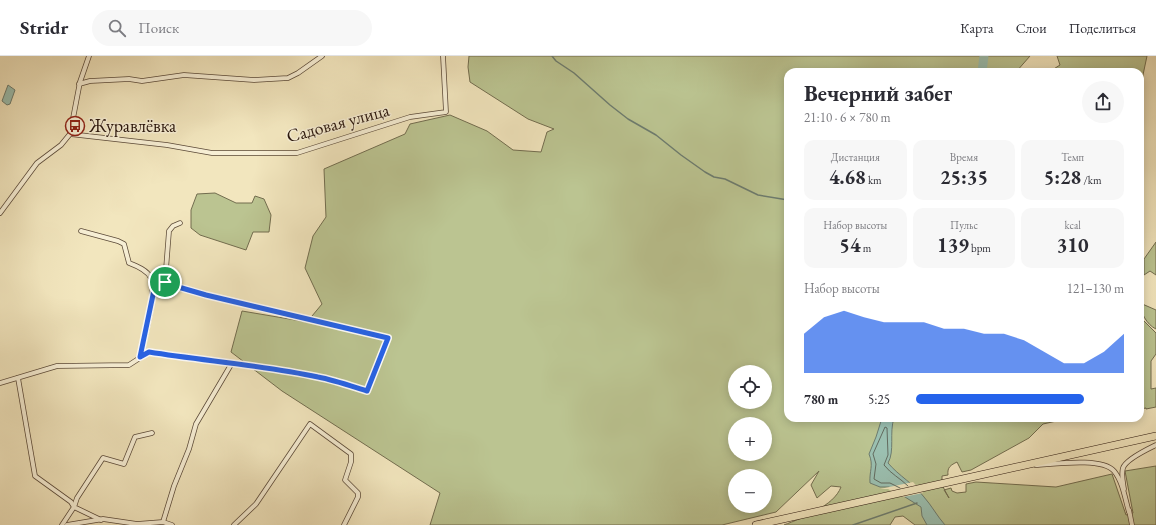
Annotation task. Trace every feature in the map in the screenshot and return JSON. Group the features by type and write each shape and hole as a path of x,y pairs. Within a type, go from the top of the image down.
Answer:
{"highway":[{"path":"756,525 1156,436"}],"street":[{"path":"0,213 37,163 61,145 70,134 79,84 89,56"},
{"path":"79,84 90,81 129,79 142,81 184,75 254,80 288,78 298,73 322,56"},
{"name":"Садовая улица","path":"70,134 167,145 212,153 297,153 410,117 446,112 443,56"},
{"path":"165,282 169,231 173,226 180,223"},
{"path":"81,231 124,244 129,263 143,269 151,278 154,290"},
{"path":"0,383 57,366 129,365 149,352 199,360 232,363 318,377 367,391 388,338 206,295 165,282 158,284 154,290 140,357"},
{"path":"163,522 174,486 189,449 196,424 232,363"},
{"path":"18,378 35,476 71,502 74,507 101,520"},
{"path":"234,525 256,504 310,424 351,454 352,462 345,480 356,490 358,497 344,525"},
{"path":"62,525 74,507 77,498 103,458 124,464 136,437 152,433"},
{"path":"1132,525 1123,481 1123,466 1128,460 1156,445"},
{"path":"1018,467 1074,463 1107,466 1114,471 1118,477 1129,512"},
{"path":"67,525 101,520 137,524 163,522 172,525"}],"green space":[{"path":"469,56 1030,56 1020,68 784,68 784,422 1052,422 1043,424 1029,438 971,470 962,472 957,462 953,464 949,468 948,475 942,476 942,485 945,490 951,488 952,491 957,493 966,492 966,484 976,482 1056,487 1112,474 1126,515 1133,513 1125,471 1156,466 1156,525 915,525 903,516 895,517 890,525 784,525 800,519 825,506 832,500 841,487 831,486 817,498 811,485 819,471 776,512 772,513 772,469 728,469 728,513 772,513 722,525 430,525 440,493 282,391 231,352 242,311 307,322 322,304 305,268 313,236 326,217 324,169 405,134 410,124 450,115 487,131 513,150 541,152 547,132 554,129 528,119 470,82 468,67"},
{"path":"1057,56 1147,56 1144,70 1144,68 1055,68 1060,65"},
{"path":"215,193 236,203 252,203 255,196 264,199 271,215 269,232 253,232 246,250 200,235 191,228 191,210 197,194"},
{"path":"1156,242 1156,275 1150,271 1144,275 1144,259"},
{"path":"1144,305 1156,310 1156,329 1150,325 1145,318"},
{"path":"1144,321 1156,333 1156,354 1151,361 1151,389 1156,388 1156,407 1144,408"}],"water":[{"path":"8,85 15,90 10,104 7,105 2,101"},
{"path":"881,422 893,422 891,453 888,463 920,492 945,525 927,525 922,516 921,507 889,487 880,487 870,483 871,465 869,454"}],"pier":[{"path":"913,482 923,493 903,497 888,489 880,489"}],"waterway":[{"path":"552,56 556,61 574,73 628,119 656,135 705,172 714,177 725,179 758,195 784,199"},
{"path":"982,68 984,56"},
{"path":"853,525 917,503"}],"place":[{"name":"Журавлёвка","path":"75,126"}],"route":[{"path":"165,282 206,295 260,306 370,332 388,338 367,391 318,377 232,363 199,360 149,352 140,357 154,290 158,284 165,282"}]}
